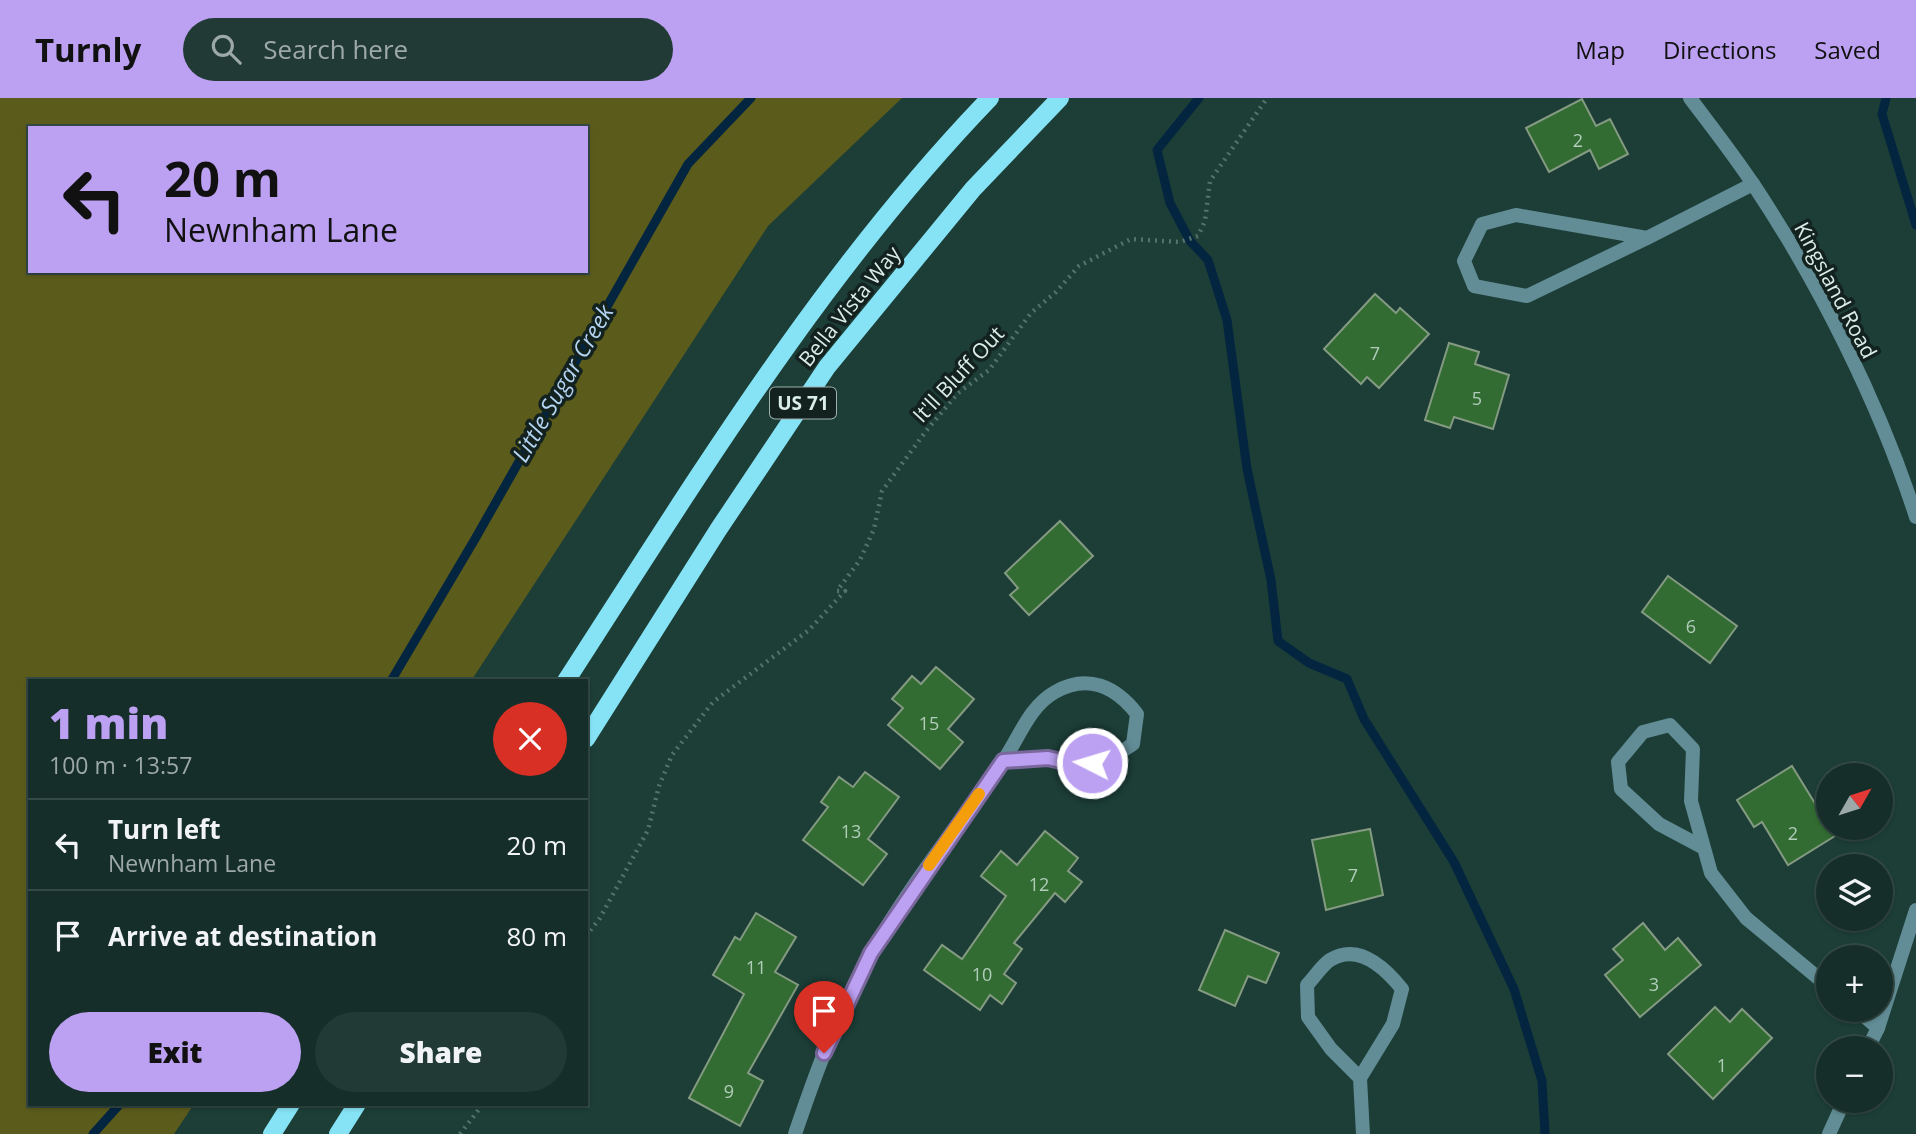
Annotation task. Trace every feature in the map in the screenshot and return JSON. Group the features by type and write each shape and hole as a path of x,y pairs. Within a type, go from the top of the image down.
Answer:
{"main road":[{"name":"Bella Vista Way","path":"567,679 735,420 828,289 990,98"},
{"name":"Bella Vista Way","path":"588,736 718,530 827,367 973,189 1060,98"},
{"path":"272,1134 290,1106"},
{"path":"338,1134 355,1106"}],"street":[{"name":"Kingsland Road","path":"1690,98 1753,184 1826,309 1895,452 1916,517"},
{"path":"1647,238 1516,215 1482,224 1464,261 1474,286 1527,296 1647,238 1753,184"},
{"path":"795,1134 832,1032 871,953 1003,761 1035,709 1055,692 1090,682 1121,694 1137,714 1133,744 1107,761 1077,765 1048,758 1003,761"},
{"path":"1704,848 1659,824 1621,789 1618,762 1643,732 1670,725 1693,748 1691,801 1712,873 1746,918 1816,975"},
{"path":"1874,1036 1916,910"},
{"path":"1360,1078 1331,1049 1308,1017 1307,985 1331,959 1359,954 1385,968 1402,989 1393,1024 1360,1078 1363,1134"},
{"path":"1871,1022 1878,1028"},
{"path":"1829,1134 1839,1113"}],"path":[{"name":"It'll Bluff Out","path":"588,933 600,918 648,830 659,786 672,755 721,695 776,658 836,603 845,591 837,591 860,560 874,529 882,491 926,431 958,393 989,370 1031,313 1056,292 1079,266 1132,239 1180,242 1198,236 1205,221 1206,193 1216,169 1267,98"},
{"path":"460,1134 481,1106"}],"shaded area":[{"path":"0,98 902,98 768,226 472,679 28,679 28,1106 193,1106 174,1134 0,1134"}],"building":[{"path":"1582,99 1596,126 1610,119 1628,154 1599,169 1590,150 1549,172 1526,128"},
{"path":"1375,294 1396,313 1400,308 1429,334 1379,388 1367,377 1361,384 1324,349"},
{"path":"1449,343 1479,352 1475,364 1509,375 1493,429 1454,417 1450,428 1425,420"},
{"path":"1060,521 1093,556 1029,615 1010,595 1018,588 1005,573"},
{"path":"1668,576 1737,626 1710,663 1642,612"},
{"path":"936,667 974,699 948,729 963,742 940,769 888,725 903,708 892,699 912,676 921,684"},
{"path":"1792,766 1816,805 1816,840 1829,840 1788,865 1762,822 1754,827 1737,800"},
{"path":"865,772 899,797 868,839 887,854 863,885 803,840 828,807 821,802 839,777 853,787"},
{"path":"1370,829 1383,895 1326,910 1312,840"},
{"path":"1045,831 1078,858 1068,871 1082,882 1065,902 1055,893 1014,943 1022,949 1004,974 1016,983 1002,1004 990,995 980,1010 924,970 942,945 962,959 1006,896 981,876 1001,851 1017,865"},
{"path":"756,913 796,937 775,972 798,985 748,1073 763,1081 740,1126 689,1098 744,994 713,975 735,937 740,940"},
{"path":"1643,923 1665,950 1678,938 1701,965 1640,1017 1605,975 1623,960 1613,949"},
{"path":"1225,930 1279,953 1266,983 1248,976 1235,1006 1199,990"},
{"path":"1715,1007 1730,1022 1742,1009 1772,1038 1713,1099 1668,1054"}],"waterway":[{"name":"Little Sugar Creek","path":"392,679 688,164 751,98"},
{"path":"1199,98 1157,150 1170,203 1190,241 1208,260 1227,320 1247,469 1271,580 1278,641 1309,663 1347,679 1364,719 1454,862 1514,989 1542,1081 1545,1134"},
{"path":"1886,98 1882,114 1916,225"},
{"name":"Little Sugar Creek","path":"93,1134 118,1106"}],"slow traffic":[{"path":"929,865 979,794"}],"route":[{"path":"824,1053 871,953 1003,761 1048,758 1077,765 1092,763"}]}
